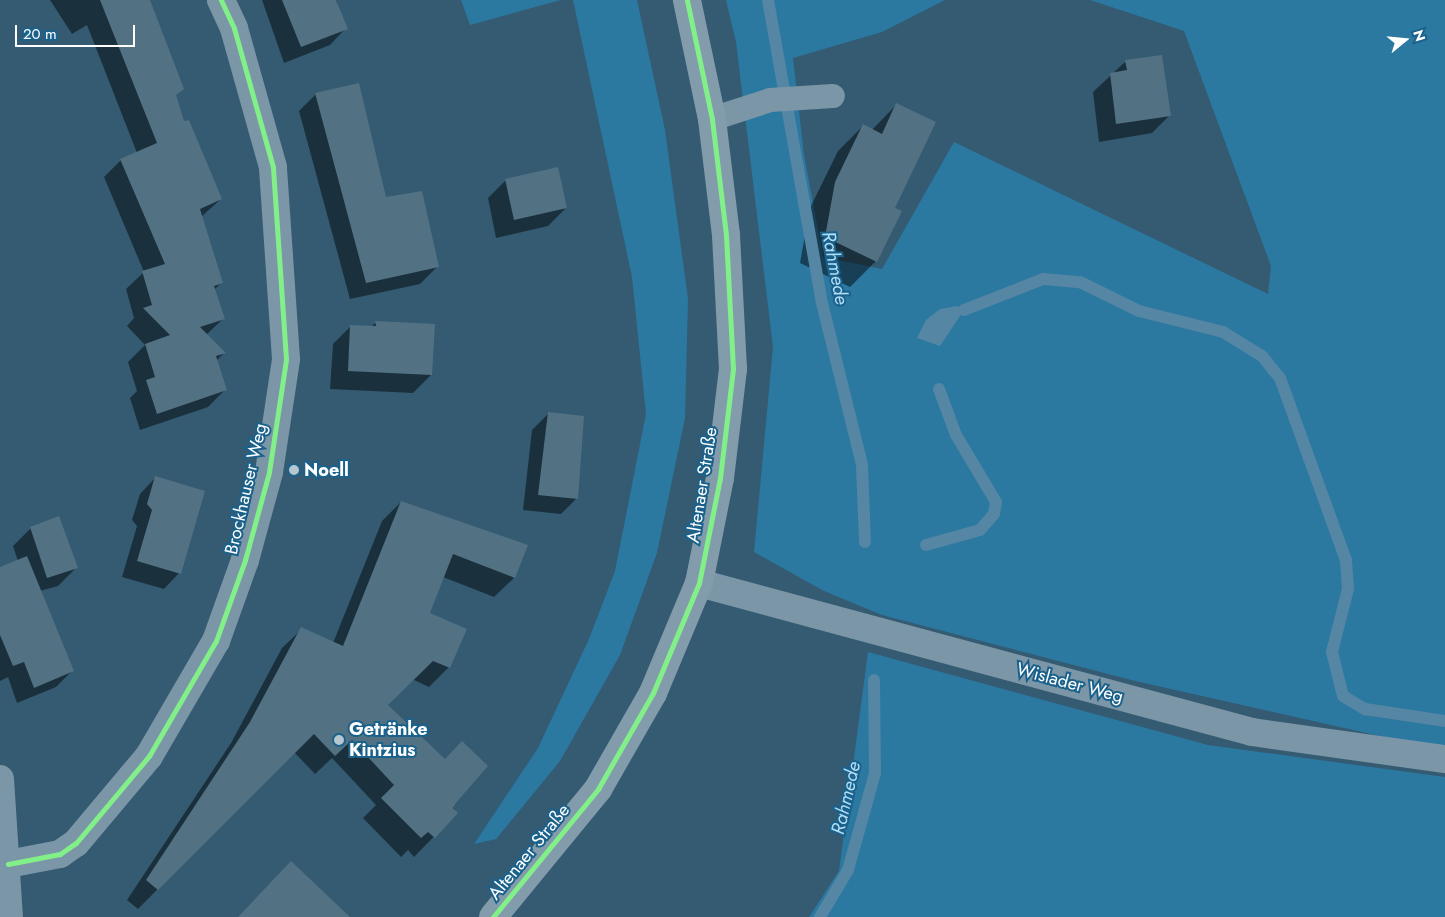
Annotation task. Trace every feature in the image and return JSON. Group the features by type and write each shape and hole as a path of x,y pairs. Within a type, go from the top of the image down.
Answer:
{"main road":[{"name":"Altenaer Straße","path":"493,917 598,789 653,694 699,583 720,478 733,369 726,235 712,119 687,0"}],"street":[{"name":"Brockhauser Weg","path":"8,864 60,854 76,843 149,756 216,641 245,560 268,472 286,359 273,167 234,28 221,0"},
{"name":"Wislader Weg","path":"699,583 1252,732 1445,759"},
{"path":"0,779 8,864 9,917"}],"lane":[{"path":"712,119 770,100 833,96"}],"shaded area":[{"path":"461,0 561,0 470,25"},
{"path":"573,0 637,0 665,130 688,299 685,418 657,553 620,655 560,761 496,839 474,844 538,748 589,639 615,571 646,414 632,277"},
{"path":"726,0 945,0 882,32 793,58 804,155 823,257 882,269 954,142 1268,294 1271,266 1184,31 1090,0 1445,0 1445,746 1384,737 1131,680 882,615 824,591 754,552 773,347 736,42"},
{"path":"957,306 964,310 940,346 917,338 926,320 940,309"},
{"path":"868,652 1208,745 1445,777 1445,917 809,917 839,871"}],"building":[{"path":"100,0 150,0 184,89 176,95 184,121 189,120 222,199 200,209 223,283 214,286 225,319 200,327 226,353 216,356 227,390 157,414 146,380 155,377 145,344 170,335 143,308 152,305 142,271 165,264 120,159 157,143"},
{"path":"282,0 336,0 348,29 301,47"},
{"path":"1162,55 1171,116 1116,124 1110,73 1127,70 1125,60"},
{"path":"359,83 386,197 422,191 439,267 366,283 315,93"},
{"path":"896,103 936,122 895,208 902,211 877,262 825,237 835,182 863,124 882,134"},
{"path":"558,167 567,208 514,220 505,179"},
{"path":"375,321 435,324 432,375 348,371 350,325 376,326"},
{"path":"548,412 584,416 578,499 538,495"},
{"path":"155,476 205,491 181,574 137,561 152,510 147,504"},
{"path":"401,501 528,545 515,578 453,554 430,613 467,629 450,668 433,661 388,705 445,759 462,741 488,766 455,804 453,808 458,813 435,838 428,832 421,838 381,798 394,785 352,740 335,756 314,734 158,890 146,880 250,722 301,627 343,646"},
{"path":"59,516 78,568 47,578 30,527"},
{"path":"27,556 74,671 34,688 24,662 13,666 0,635 0,567"},
{"path":"291,861 350,917 238,917"}],"waterway":[{"name":"Rahmede","path":"768,0 821,299 862,465 865,542"},
{"path":"964,310 1043,279 1080,282 1139,311 1223,332 1262,356 1280,378 1346,560 1348,589 1332,652 1343,696 1365,709 1445,721"},
{"path":"926,545 980,530 994,514 996,502 956,435 939,389"},
{"name":"Rahmede","path":"820,917 848,870 875,773 874,680"}],"cycle path":[{"path":"8,864 60,854 76,843 149,756 216,641 245,560 269,472 286,359 273,167 234,28 221,0"},
{"path":"493,917 598,789 653,693 699,583 720,478 733,369 726,235 712,119 687,0"}],"place":[{"name":"Noell","path":"294,470"},
{"name":"Getränke Kintzius","path":"339,740"}]}
